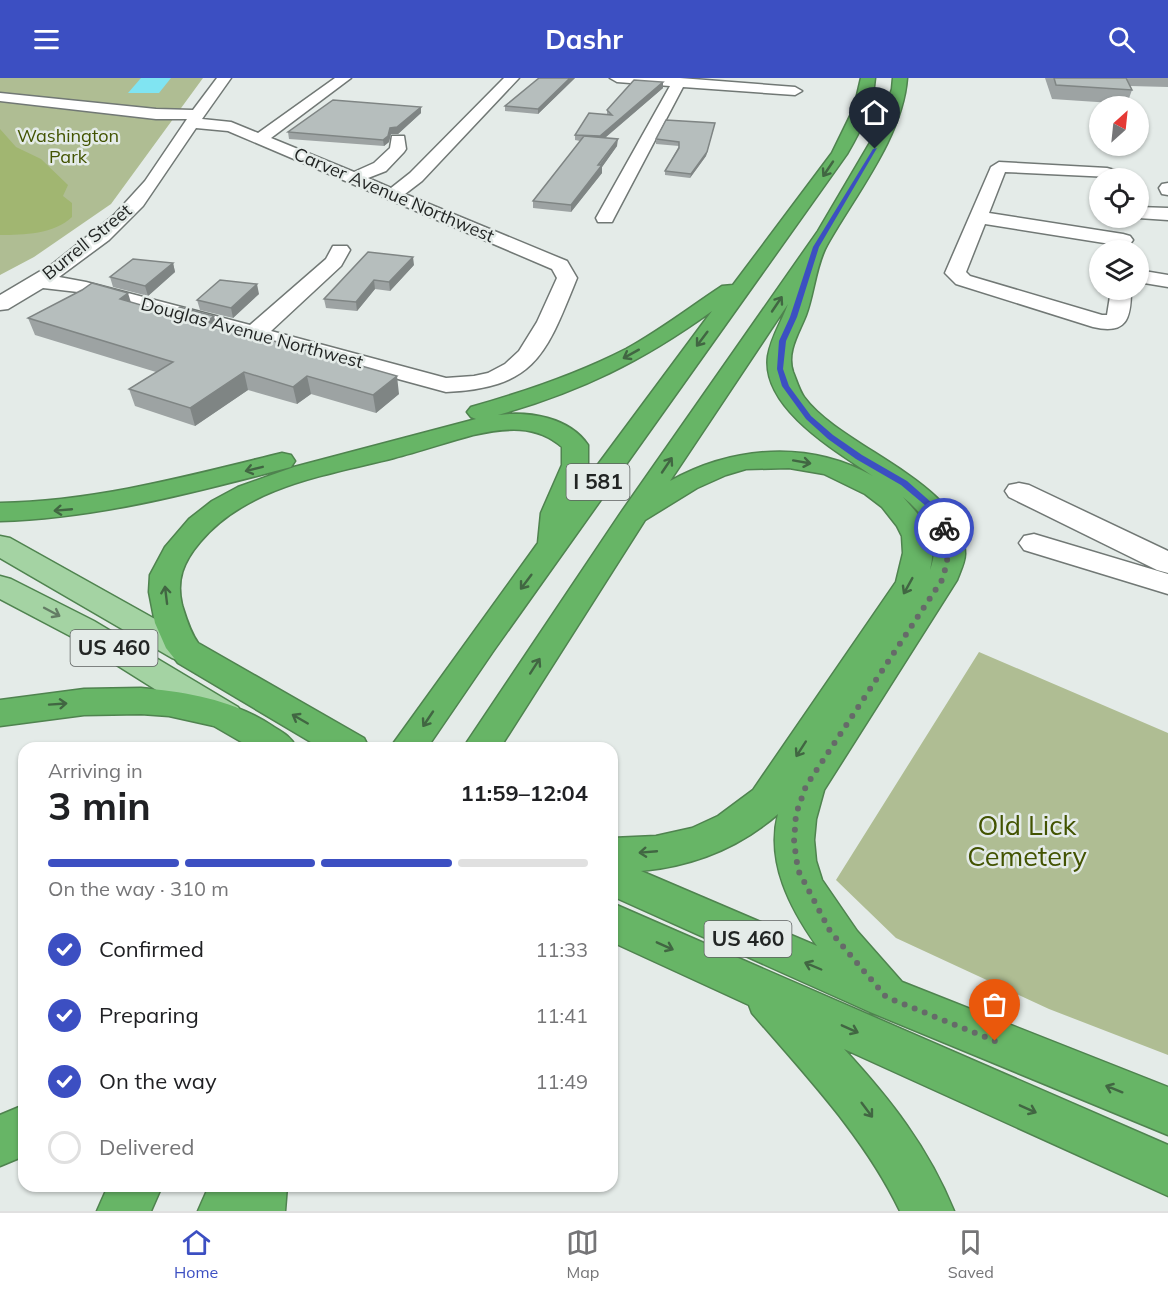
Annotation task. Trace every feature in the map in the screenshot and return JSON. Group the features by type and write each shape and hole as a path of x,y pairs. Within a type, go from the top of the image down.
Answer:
{"highway":[{"name":"I 581","path":"412,742 448,689 839,154 855,125 868,78"},
{"name":"I 581","path":"485,742 634,514 816,247 886,129 899,89 900,78"},
{"path":"816,247 794,317 780,350 780,369 786,386 808,417 831,437 859,457 904,483 929,504 942,522 949,542 950,554 942,580 806,786 796,814 794,842 798,870 812,900 830,931 886,997"},
{"path":"0,512 46,512 104,505 493,408 621,360 652,343 750,275"},
{"path":"184,650 170,617 164,594 165,576 173,557 189,534 215,512 257,489 292,476 484,424 511,421 536,423 566,436 575,445 577,454 575,465 555,513 553,546"},
{"path":"618,855 691,846 719,837 746,821 767,801 911,583 918,562 918,541 914,529 901,510 882,493 845,473 793,460 768,459 725,466 705,474 634,514"},
{"name":"US 460","path":"184,650 341,742"},
{"path":"0,713 50,705 129,701 164,703 225,716"},
{"name":"US 460","path":"225,716 269,742"},
{"name":"US 460","path":"618,880 886,997 1168,1110"},
{"name":"US 460","path":"618,925 1168,1171"},
{"path":"758,988 868,1111 903,1162 928,1211"},
{"path":"0,1141 18,1133"},
{"path":"123,1211 134,1192"},
{"path":"224,1211 233,1192"},
{"path":"259,1211 261,1192"}],"main road":[{"name":"US 460","path":"0,545 184,650"},
{"name":"US 460","path":"0,586 82,629 225,716"}],"street":[{"name":"Burrell Street","path":"0,304 82,251 132,208 151,185 224,78"},
{"path":"260,139 344,78"},
{"path":"394,194 416,177 512,78"},
{"path":"616,78 795,91"},
{"path":"605,218 668,80"},
{"name":"Carver Avenue Northwest","path":"6,95 134,115 194,119 231,128 555,262 566,271 567,278 559,297"},
{"path":"355,178 380,167 398,149 398,139"},
{"path":"1089,172 999,167 955,273 963,280 1101,322 1118,318 1120,300"},
{"path":"1149,213 1168,214"},
{"path":"977,217 1097,240"},
{"path":"254,334 334,262 340,250"},
{"path":"1149,278 1168,281"},
{"name":"Douglas Avenue Northwest","path":"38,281 80,286 431,381 461,386 502,376 522,363 538,343 559,297"},
{"path":"1019,491 1168,563"},
{"path":"1034,543 1168,584"}],"green space":[{"name":"Washington Park","path":"0,78 203,78 111,204 34,257 0,275"},
{"path":"0,129 16,147 41,159 68,185 63,196 72,203 72,217 65,223 38,232 0,235"},
{"name":"Old Lick Cemetery","path":"979,652 1168,733 1168,1055 1049,1009 896,938 836,880"}],"water":[{"path":"141,78 171,78 159,93 128,93"}],"building":[{"path":"539,78 570,78 538,109 505,106"},
{"path":"1054,78 1126,78 1132,90 1056,85"},
{"path":"634,80 663,82 600,136 575,135 589,113 612,115 607,110"},
{"path":"333,100 421,107 397,127 390,128 388,136 383,140 288,132"},
{"path":"666,120 715,123 707,152 691,174 665,171 679,148 679,142 656,139"},
{"path":"584,136 618,139 598,165 602,165 571,205 533,201"},
{"path":"368,252 413,257 389,282 374,280 356,302 324,299"},
{"path":"133,259 173,263 145,286 110,277"},
{"path":"220,280 257,284 231,308 197,300"},
{"path":"92,283 128,293 120,299 172,314 180,307 214,316 207,322 397,376 373,395 307,376 293,387 244,372 190,408 129,389 173,362 28,318"}],"way so far":[{"path":"944,528 950,554 942,580 806,786 796,814 794,842 798,870 830,931 886,997 995,1041"}],"route":[{"path":"875,149 816,247 794,317 782,341 780,369 786,386 808,417 859,457 904,483 929,504 944,528"}]}
